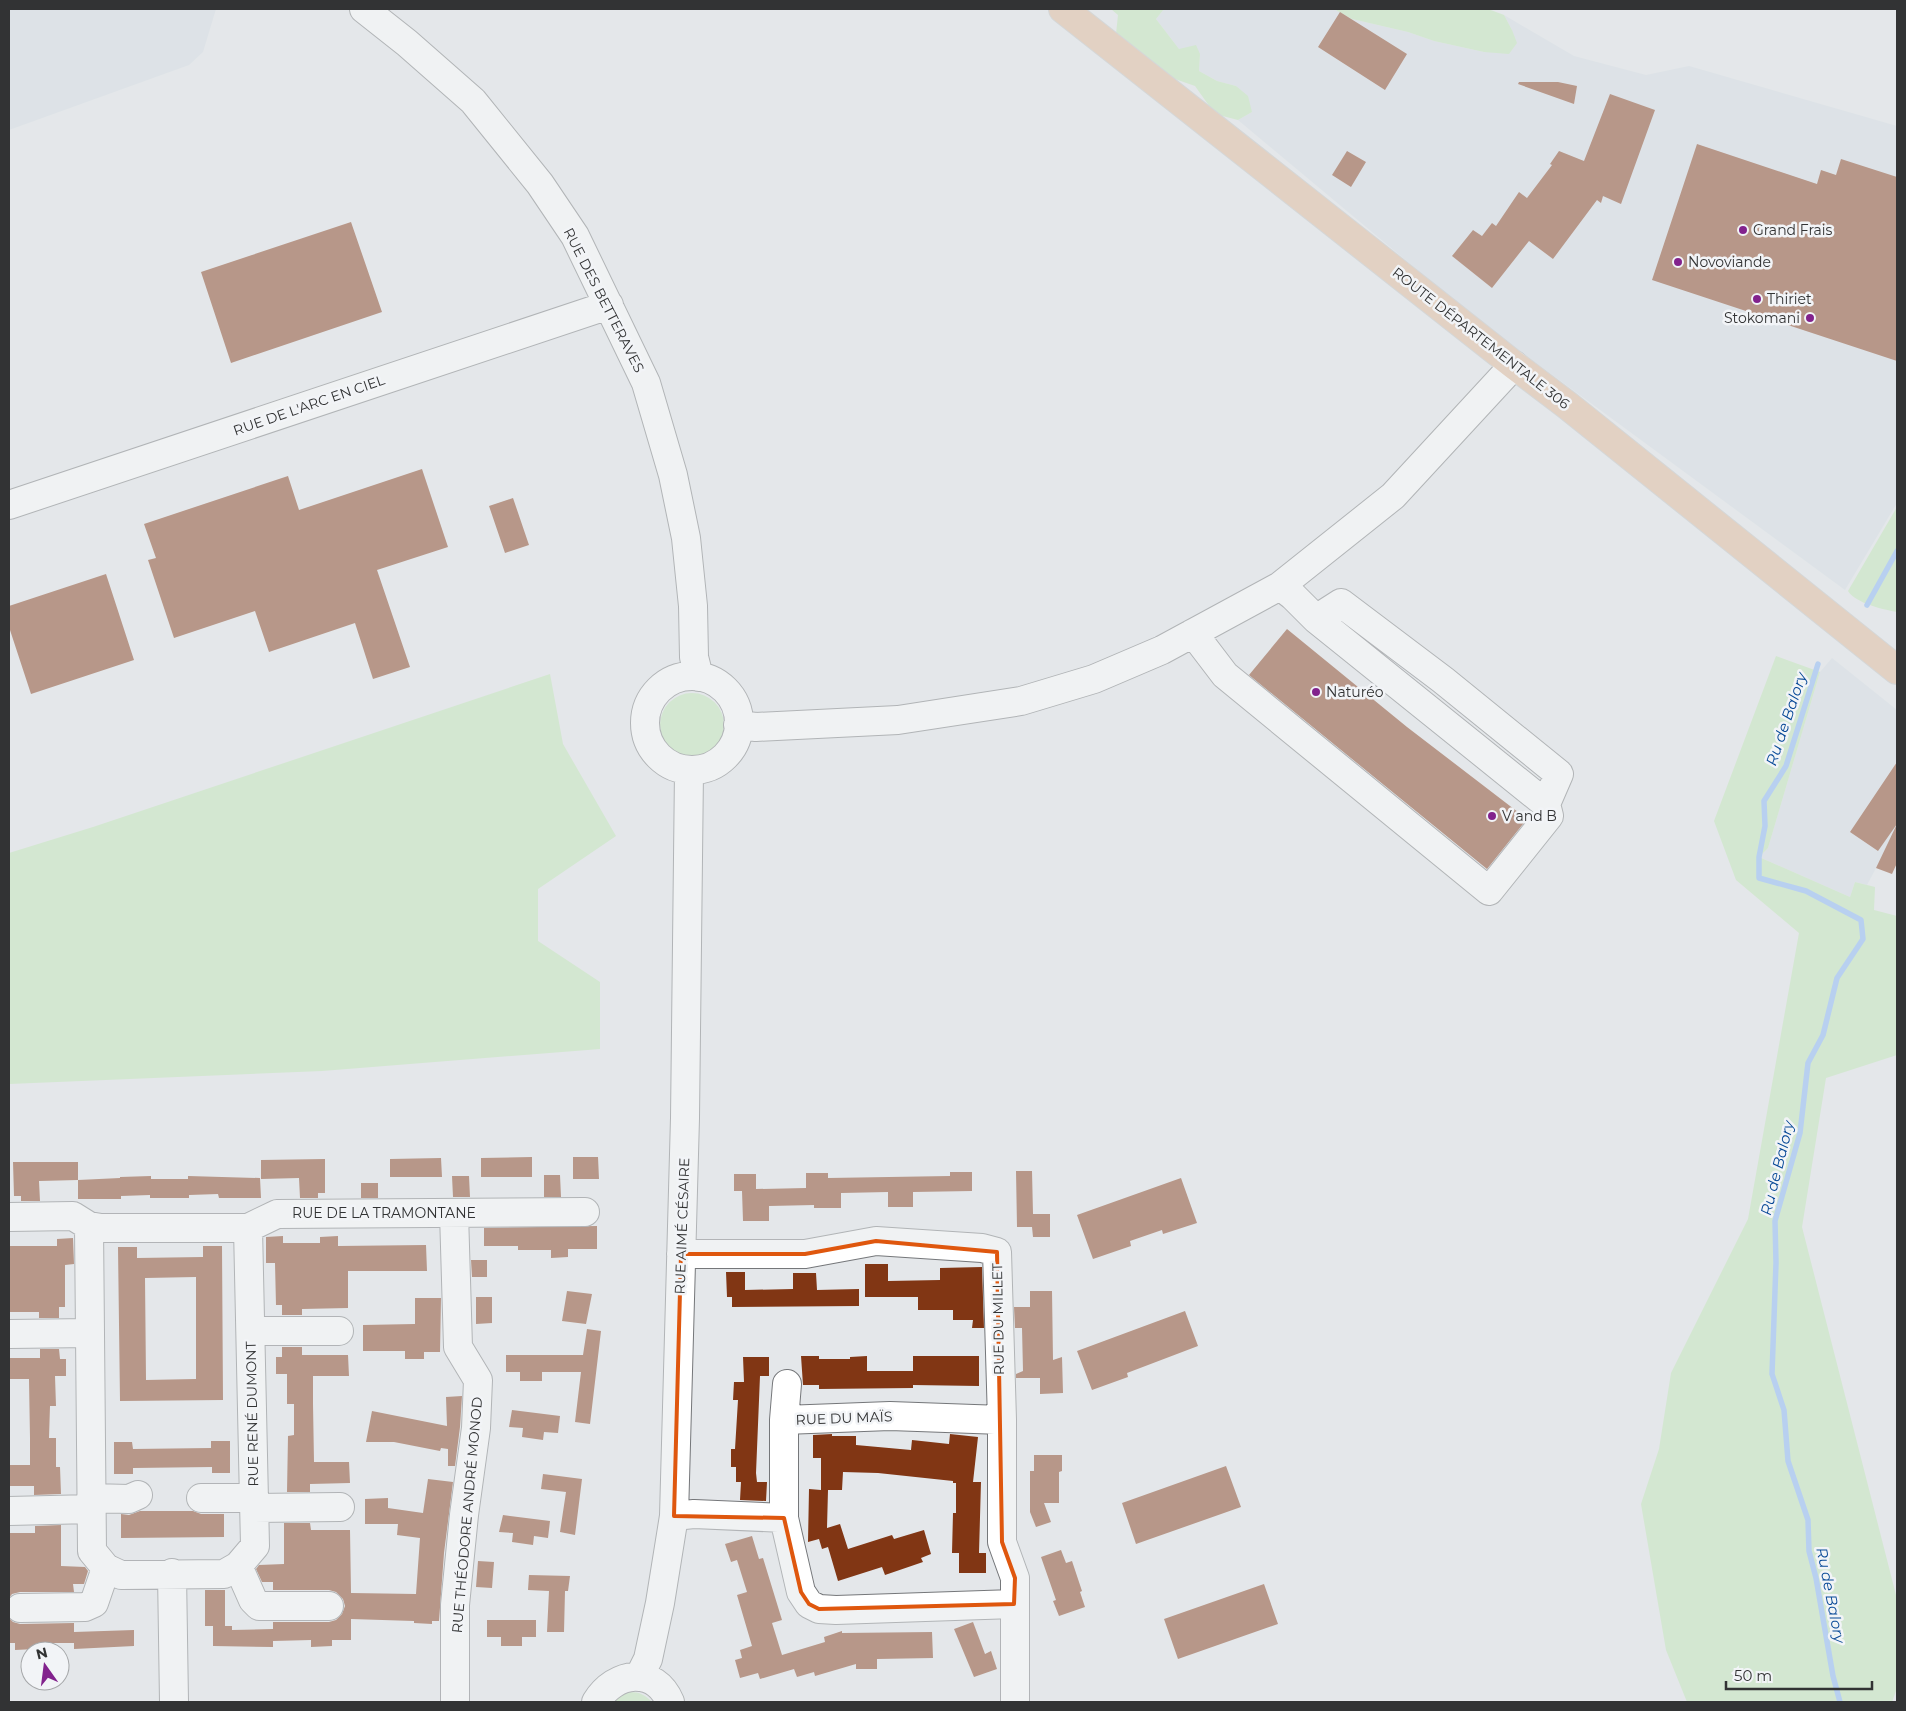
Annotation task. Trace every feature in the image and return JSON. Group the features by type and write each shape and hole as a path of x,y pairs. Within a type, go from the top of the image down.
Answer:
{"main road":[{"name":"ROUTE DÉPARTEMENTALE 306","path":"1063,9 1514,365 1567,404 1897,670"}],"street":[{"name":"RUE DES BETTERAVES","path":"364,9 407,43 473,101 540,184 574,236 609,305 646,383 673,475 686,538 693,606 694,657 700,677"},
{"name":"RUE DE L'ARC EN CIEL","path":"9,506 609,305"},
{"path":"738,725 756,726 898,720 1021,701 1094,678 1162,650 1280,586 1393,496 1514,365"},
{"path":"1193,633 1225,676 1489,891 1549,816 1546,804 1316,620 1293,596 1280,586"},
{"path":"1316,620 1341,603 1442,680 1559,774 1546,804"},
{"path":"684,676 700,677 714,681 726,690 734,703 739,717 738,725 733,746 724,758 711,767 689,771 674,767 660,760 651,748 645,733 644,718 648,703 657,690 670,681 684,676"},
{"path":"1416,699 1439,695 1442,680"},
{"name":"RUE AIMÉ CÉSAIRE","path":"639,1677 648,1659 660,1603 674,1516 685,1118 689,771"},
{"name":"RUE DE LA TRAMONTANE","path":"9,1217 73,1216 89,1226 100,1228 248,1228 277,1214 585,1212"},
{"name":"RUE THÉODORE ANDRÉ MONOD","path":"454,1213 458,1347 478,1380 476,1428 464,1514 455,1605 455,1702"},
{"path":"89,1226 92,1551 106,1568 121,1575 172,1573 224,1574 238,1566 253,1600 259,1606 329,1606"},
{"name":"RUE RENÉ DUMONT","path":"238,1566 255,1546 248,1228"},
{"name":"RUE DU MILLET","path":"681,1254 805,1254 876,1241 982,1248 997,1252 1002,1420 1002,1542 1015,1578 1015,1702"},
{"name":"RUE RENÉ DUMONT","path":"250,1331 338,1332"},
{"path":"9,1334 90,1333"},
{"path":"784,1420 787,1384"},
{"name":"RUE DU MAÏS","path":"1002,1420 890,1416 784,1420 784,1518 801,1592 808,1604 819,1609 1014,1604"},
{"path":"9,1511 91,1504 129,1499 138,1495"},
{"name":"RUE RENÉ DUMONT","path":"201,1498 254,1503 340,1507"},
{"path":"674,1516 694,1514 784,1518"},
{"path":"20,1608 85,1607 94,1603 106,1568"},
{"path":"172,1573 174,1702"},
{"path":"596,1702 603,1691 613,1682 625,1677 639,1677 652,1681 662,1689 670,1702"}],"highlighted area":[{"path":"876,1241 997,1252 1002,1542 1015,1578 1014,1604 819,1609 809,1604 801,1592 784,1518 674,1516 681,1254 805,1254"}],"shaded area":[{"path":"9,9 216,9 203,52 189,65 9,130"},
{"path":"1164,9 1334,9 1352,19 1484,52 1512,30 1504,15 1574,56 1646,75 1689,66 1897,126 1897,503 1845,590 1475,318 1238,120 1252,112 1236,86 1217,81 1199,71 1200,54 1179,49 1156,19"},
{"path":"1832,658 1897,710 1897,840 1892,838 1867,885 1855,882 1850,897 1759,857 1768,848 1820,672"}],"green space":[{"path":"1111,9 1164,9 1156,19 1179,49 1196,45 1200,54 1199,71 1217,81 1236,86 1248,96 1252,112 1238,120 1215,114 1195,86 1175,79 1116,34 1118,15"},
{"path":"1334,9 1488,9 1504,15 1517,43 1509,54 1484,52 1352,19"},
{"path":"1897,507 1897,612 1878,608 1863,602 1848,591"},
{"path":"1776,656 1820,672 1768,848 1759,857 1850,897 1855,882 1875,887 1874,910 1897,916 1897,1055 1826,1078 1802,1227 1897,1599 1897,1688 1892,1702 1687,1702 1666,1650 1641,1504 1659,1449 1671,1373 1748,1219 1799,933 1736,880 1714,821"},
{"path":"550,674 563,744 616,836 538,889 538,941 600,982 600,1049 322,1071 9,1084 9,853 93,827"},
{"path":"692,693 704,695 715,702 722,713 724,725 722,737 715,748 704,755 692,757 680,755 669,748 662,737 660,725 662,713 669,702 680,695"},
{"path":"630,1692 642,1694 652,1702 612,1702 622,1694"}],"building":[{"path":"1340,12 1407,54 1385,90 1318,47"},
{"path":"1519,82 1558,82 1577,86 1574,104 1518,84"},
{"path":"1610,94 1655,110 1621,204 1603,196 1601,203 1597,200 1553,259 1529,241 1492,288 1452,256 1473,230 1482,236 1492,223 1496,226 1519,192 1527,198 1552,165 1550,164 1559,151 1584,161"},
{"path":"1697,144 1817,184 1821,170 1836,175 1841,159 1897,177 1897,361 1652,280"},
{"path":"1347,151 1366,162 1351,187 1332,175"},
{"path":"351,222 382,312 231,363 201,272"},
{"path":"422,469 448,547 377,570 410,667 373,679 355,623 269,652 255,611 174,638 148,560 156,558 144,524 288,476 299,510"},
{"path":"513,498 529,545 505,553 489,506"},
{"path":"106,574 134,660 31,694 9,627 9,606"},
{"path":"1287,629 1407,727 1527,819 1487,869 1249,675"},
{"path":"1897,762 1897,824 1878,851 1850,832"},
{"path":"1897,824 1897,863 1892,874 1876,868"},
{"path":"532,1157 532,1177 481,1177 481,1158"},
{"path":"573,1157 598,1157 599,1179 573,1179"},
{"path":"441,1158 442,1177 390,1177 390,1159"},
{"path":"325,1159 325,1193 318,1193 318,1198 300,1198 299,1178 261,1179 261,1160"},
{"path":"13,1162 78,1162 78,1180 39,1181 40,1201 21,1201 21,1196 14,1196"},
{"path":"1016,1171 1032,1171 1033,1214 1050,1214 1050,1237 1033,1237 1032,1227 1017,1227"},
{"path":"950,1172 972,1172 972,1191 913,1192 913,1207 888,1207 888,1192 841,1193 841,1208 814,1208 814,1205 769,1206 769,1221 743,1221 742,1191 734,1191 734,1174 756,1174 756,1189 806,1188 806,1173 828,1173 828,1178 950,1176"},
{"path":"544,1175 560,1175 561,1197 544,1197"},
{"path":"151,1176 151,1179 188,1179 188,1176 260,1178 261,1198 219,1198 218,1194 189,1195 189,1198 150,1198 150,1195 121,1196 121,1199 78,1199 78,1180"},
{"path":"452,1176 469,1176 470,1197 453,1197"},
{"path":"1181,1178 1197,1223 1163,1234 1162,1230 1130,1241 1131,1246 1093,1259 1077,1215"},
{"path":"361,1183 378,1183 378,1198 361,1198"},
{"path":"597,1226 597,1249 568,1249 568,1257 551,1258 551,1250 518,1250 518,1246 484,1246 484,1228"},
{"path":"283,1236 283,1243 320,1243 320,1237 338,1236 338,1246 426,1245 427,1271 348,1271 348,1308 302,1309 302,1315 282,1315 282,1305 276,1305 275,1263 266,1263 266,1237"},
{"path":"73,1238 74,1264 65,1265 65,1307 59,1307 59,1318 39,1318 39,1312 9,1312 9,1246 57,1246 57,1239"},
{"path":"203,1246 222,1246 223,1400 120,1401 118,1247 137,1247 137,1258 203,1257","holes":["196,1277 196,1379 146,1380 145,1278"]},
{"path":"471,1260 487,1260 487,1277 472,1277"},
{"path":"865,1264 888,1264 888,1281 940,1280 940,1268 982,1267 984,1328 972,1328 973,1320 953,1320 953,1310 918,1310 918,1297 865,1297"},
{"path":"726,1272 745,1272 745,1290 793,1289 793,1273 816,1273 817,1290 859,1289 859,1306 732,1307 732,1297 727,1297"},
{"path":"567,1291 592,1294 586,1324 562,1321"},
{"path":"1030,1291 1052,1291 1053,1360 1062,1357 1063,1393 1040,1394 1040,1378 1016,1378 1016,1374 1023,1371 1022,1328 1015,1328 1014,1307 1030,1307"},
{"path":"476,1297 492,1297 492,1323 476,1324"},
{"path":"415,1298 441,1298 440,1352 424,1352 424,1359 405,1359 405,1351 363,1351 363,1325 415,1324"},
{"path":"1185,1311 1198,1346 1127,1373 1128,1377 1092,1390 1077,1351"},
{"path":"587,1329 601,1331 590,1424 575,1422 581,1372 542,1372 542,1381 520,1381 520,1372 506,1372 506,1355 583,1355"},
{"path":"282,1347 302,1347 302,1355 348,1355 349,1376 313,1376 313,1404 314,1462 349,1462 350,1483 310,1484 310,1492 287,1492 288,1436 294,1435 294,1404 287,1404 287,1374 276,1374 276,1357 282,1357"},
{"path":"40,1349 59,1349 60,1359 66,1359 66,1376 55,1376 56,1406 50,1406 49,1438 56,1438 56,1467 60,1467 61,1494 34,1495 34,1486 9,1486 9,1465 30,1465 30,1438 29,1379 9,1379 9,1358 40,1358"},
{"path":"801,1356 819,1356 819,1359 850,1359 850,1357 867,1356 867,1371 913,1371 913,1356 979,1356 979,1386 913,1385 913,1388 819,1389 819,1385 803,1385"},
{"path":"743,1357 769,1357 769,1376 760,1376 756,1473 757,1482 767,1482 766,1501 740,1500 741,1482 736,1482 736,1467 731,1467 731,1449 735,1449 738,1400 733,1400 734,1382 744,1382"},
{"path":"462,1396 455,1466 448,1466 448,1449 441,1448 440,1451 394,1442 366,1442 372,1411 447,1426 446,1397"},
{"path":"512,1410 560,1416 558,1433 544,1432 543,1440 522,1437 523,1428 509,1427"},
{"path":"950,1434 978,1437 973,1482 981,1482 979,1553 986,1553 986,1573 959,1573 959,1553 952,1553 953,1513 956,1513 956,1483 953,1483 953,1481 878,1473 843,1472 842,1490 828,1490 827,1528 840,1524 848,1549 892,1535 894,1539 924,1530 931,1554 921,1558 923,1562 885,1575 882,1567 838,1581 828,1547 822,1549 819,1539 808,1542 809,1489 821,1490 821,1458 813,1458 813,1435 856,1436 856,1445 911,1450 912,1440 949,1444"},
{"path":"211,1441 230,1441 230,1473 212,1473 212,1467 133,1468 133,1474 114,1474 114,1442 132,1442 133,1449 211,1448"},
{"path":"1034,1455 1062,1455 1062,1471 1059,1472 1059,1503 1044,1503 1051,1522 1036,1527 1030,1512 1030,1471 1034,1471"},
{"path":"1226,1466 1241,1507 1136,1544 1122,1503"},
{"path":"543,1474 582,1479 575,1535 560,1532 566,1492 541,1489"},
{"path":"428,1479 453,1482 444,1553 439,1621 432,1621 432,1624 414,1623 414,1621 351,1619 351,1640 332,1640 332,1646 311,1647 311,1640 273,1641 273,1647 213,1646 213,1626 205,1626 205,1590 225,1590 225,1626 232,1626 232,1630 273,1629 273,1622 329,1622 336,1620 342,1614 345,1606 343,1599 336,1592 329,1590 273,1590 273,1582 262,1582 256,1569 259,1565 284,1564 284,1523 310,1523 311,1530 350,1530 351,1593 416,1594 420,1538 397,1535 398,1524 365,1524 365,1499 388,1498 388,1508 423,1513"},
{"path":"140,1511 193,1511 201,1514 224,1514 224,1537 121,1538 121,1514 129,1515"},
{"path":"503,1515 550,1521 548,1538 534,1536 533,1545 512,1542 513,1533 499,1532"},
{"path":"61,1525 61,1566 85,1567 88,1571 84,1584 73,1584 74,1592 20,1592 12,1594 9,1598 9,1533 35,1533 35,1526"},
{"path":"752,1536 759,1559 763,1558 782,1620 772,1623 782,1655 825,1642 824,1637 842,1631 842,1633 932,1632 933,1658 877,1659 877,1669 856,1669 856,1664 815,1676 814,1672 797,1677 794,1669 760,1679 758,1673 740,1678 735,1660 742,1658 740,1650 752,1646 737,1595 747,1592 737,1560 731,1562 725,1544"},
{"path":"1061,1550 1066,1563 1072,1561 1085,1607 1059,1616 1053,1601 1056,1600 1041,1557"},
{"path":"478,1561 494,1562 492,1588 476,1587"},
{"path":"529,1575 570,1576 568,1591 565,1591 564,1632 547,1632 549,1591 528,1590"},
{"path":"1264,1584 1278,1624 1178,1659 1164,1619"},
{"path":"9,1618 13,1622 20,1624 74,1623 74,1643 70,1643 70,1641 20,1641 20,1650 15,1650 15,1643 9,1643"},
{"path":"487,1620 536,1620 536,1637 522,1637 522,1646 501,1646 501,1637 487,1637"},
{"path":"973,1622 985,1654 991,1651 997,1669 974,1677 954,1629"},
{"path":"134,1630 134,1646 74,1649 74,1632"}],"waterway":[{"name":"Ru de Balory","path":"1867,605 1897,551"},
{"name":"Ru de Balory","path":"1818,664 1786,766 1764,801 1765,826 1759,857 1759,878 1806,891 1861,920 1863,939 1837,978 1823,1035 1808,1063 1800,1133 1775,1221 1776,1263 1772,1374 1784,1410 1788,1461 1808,1520 1809,1551 1816,1578 1833,1676 1840,1702"}],"place":[{"name":"Grand Frais","path":"1743,230"},
{"name":"Novoviande","path":"1678,262"},
{"name":"Thiriet","path":"1757,299"},
{"name":"Stokomani","path":"1810,318"},
{"name":"Naturéo","path":"1316,692"},
{"name":"V and B","path":"1492,816"}]}
